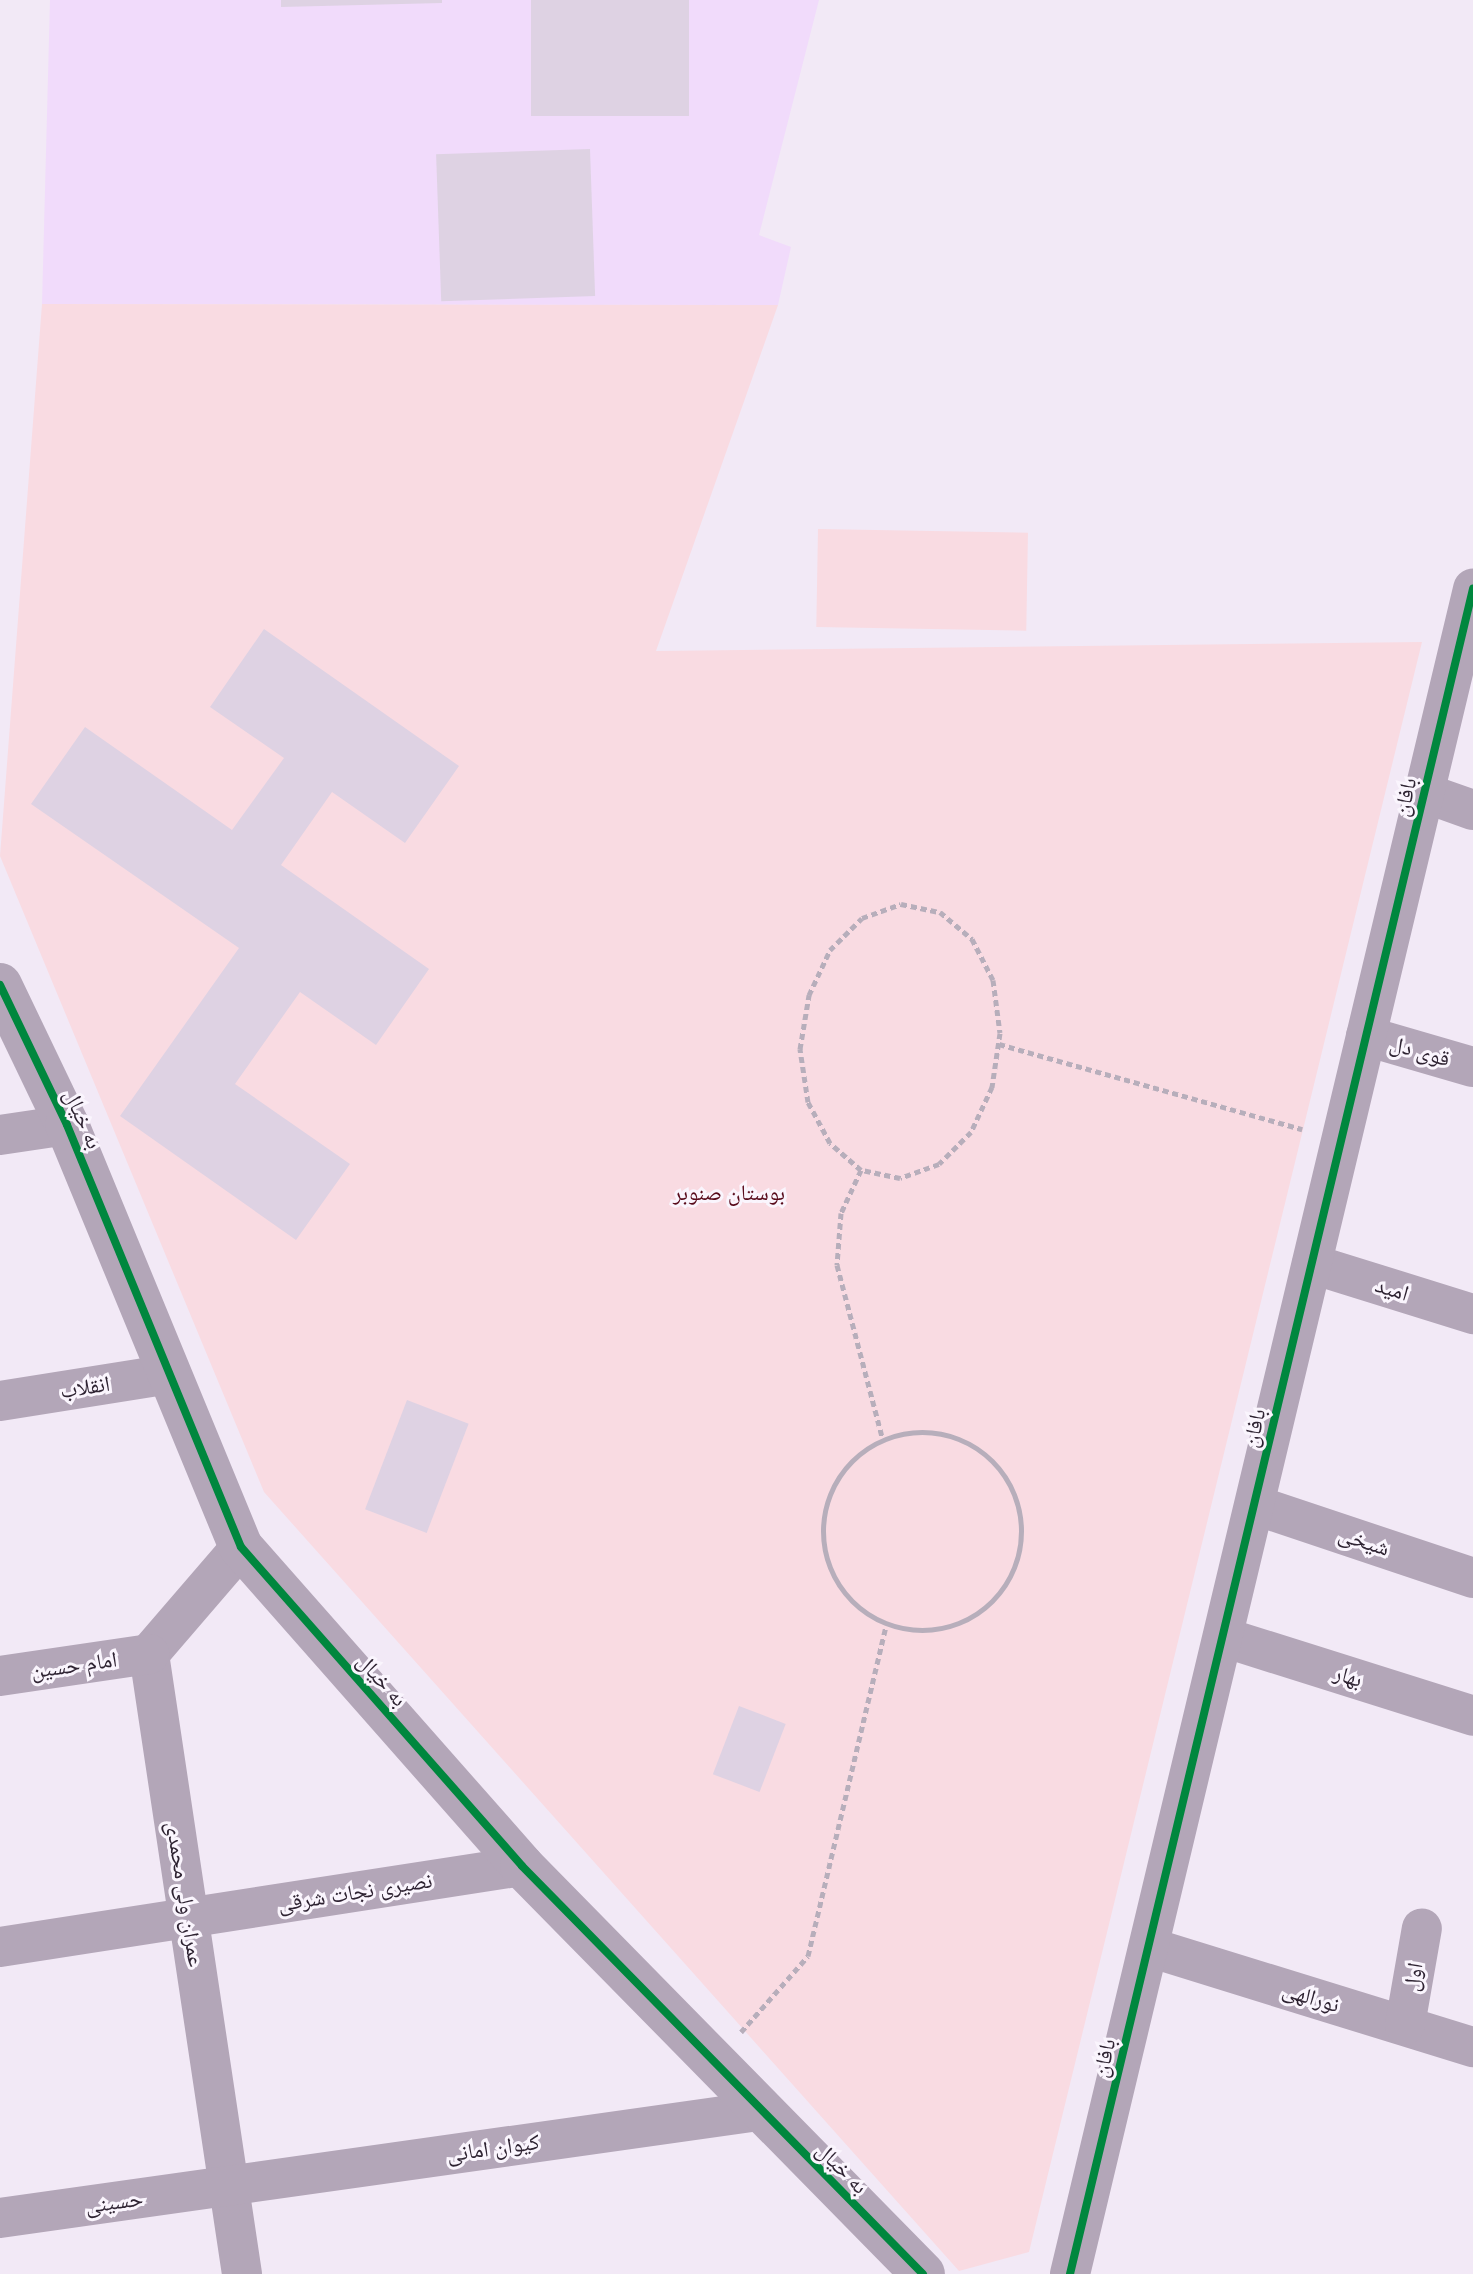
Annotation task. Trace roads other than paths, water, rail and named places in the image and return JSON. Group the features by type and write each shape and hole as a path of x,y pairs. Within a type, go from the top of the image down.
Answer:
{"street":[{"name":"بافان","path":"1070,2274 1473,589"},
{"path":"1425,793 1473,810"},
{"name":"به خیال","path":"0,985 67,1125 241,1547 522,1866 758,2111 923,2274"},
{"name":"قوی دل","path":"1366,1036 1473,1067"},
{"path":"0,1135 67,1125"},
{"name":"امید","path":"1312,1264 1473,1314"},
{"name":"انقلاب","path":"0,1401 170,1374"},
{"name":"شیخی","path":"1255,1505 1473,1578"},
{"path":"149,1654 241,1547"},
{"name":"بهار","path":"1223,1637 1473,1716"},
{"name":"امام حسین","path":"0,1676 149,1654"},
{"name":"عمران ولی محمدی","path":"149,1654 242,2274"},
{"name":"نصیری نجات شرقی","path":"0,1947 522,1866"},
{"name":"اول","path":"1405,2025 1422,1928"},
{"name":"نورالهی","path":"1149,1947 1473,2047"},
{"name":"کیوان امانی","path":"229,2185 758,2111"},
{"name":"حسینی","path":"0,2218 229,2185"}],"park label":[{"name":"بوستان صنوبر","path":"729,1193"}]}
